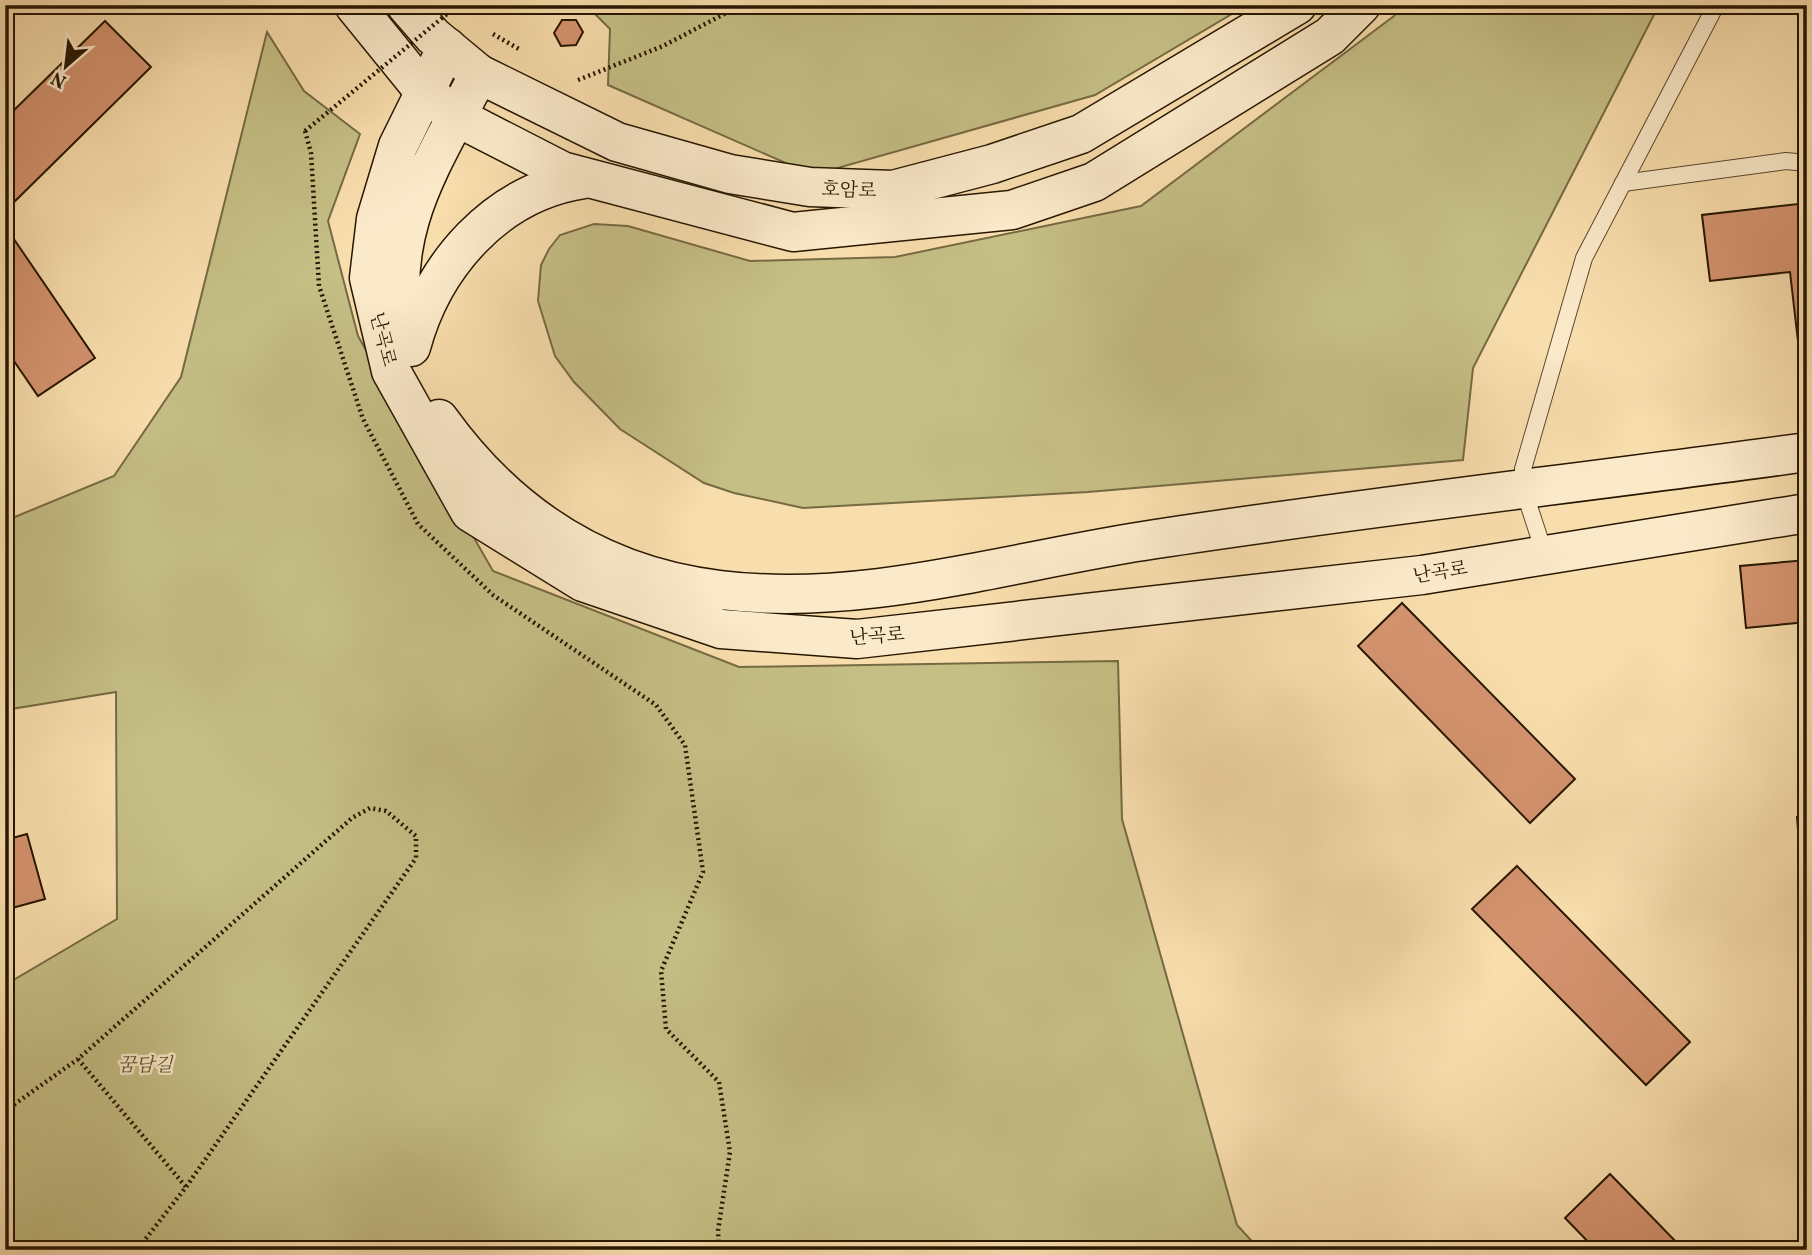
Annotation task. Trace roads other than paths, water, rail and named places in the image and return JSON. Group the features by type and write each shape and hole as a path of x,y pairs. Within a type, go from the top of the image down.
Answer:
{"main road":[{"path":"354,5 423,90 457,117 562,172 793,232 1012,210 1094,182 1330,36 1361,5"},
{"name":"호암로","path":"406,5 447,47 479,74 617,142 730,174 810,187 893,190 992,164 1081,134 1297,5"},
{"name":"난곡로","path":"447,47 423,90 398,146 376,219 369,278 391,371 470,512 583,582 721,629 857,639 1408,576 1807,513"},
{"name":"난곡로","path":"479,74 419,186 403,235 399,278 401,323 408,359 437,416 458,445 500,491 526,514 550,530 611,562 644,574 720,590 802,593 906,584 1154,539 1807,452"},
{"path":"408,359 426,301 451,262 471,238 504,209 530,195 562,182 584,179"}],"lane":[{"path":"1545,555 1524,491 1523,469 1584,258 1716,5"},
{"path":"1623,183 1786,161 1807,163"}],"park label":[{"name":"꿈담길","path":"145,1064"}]}
